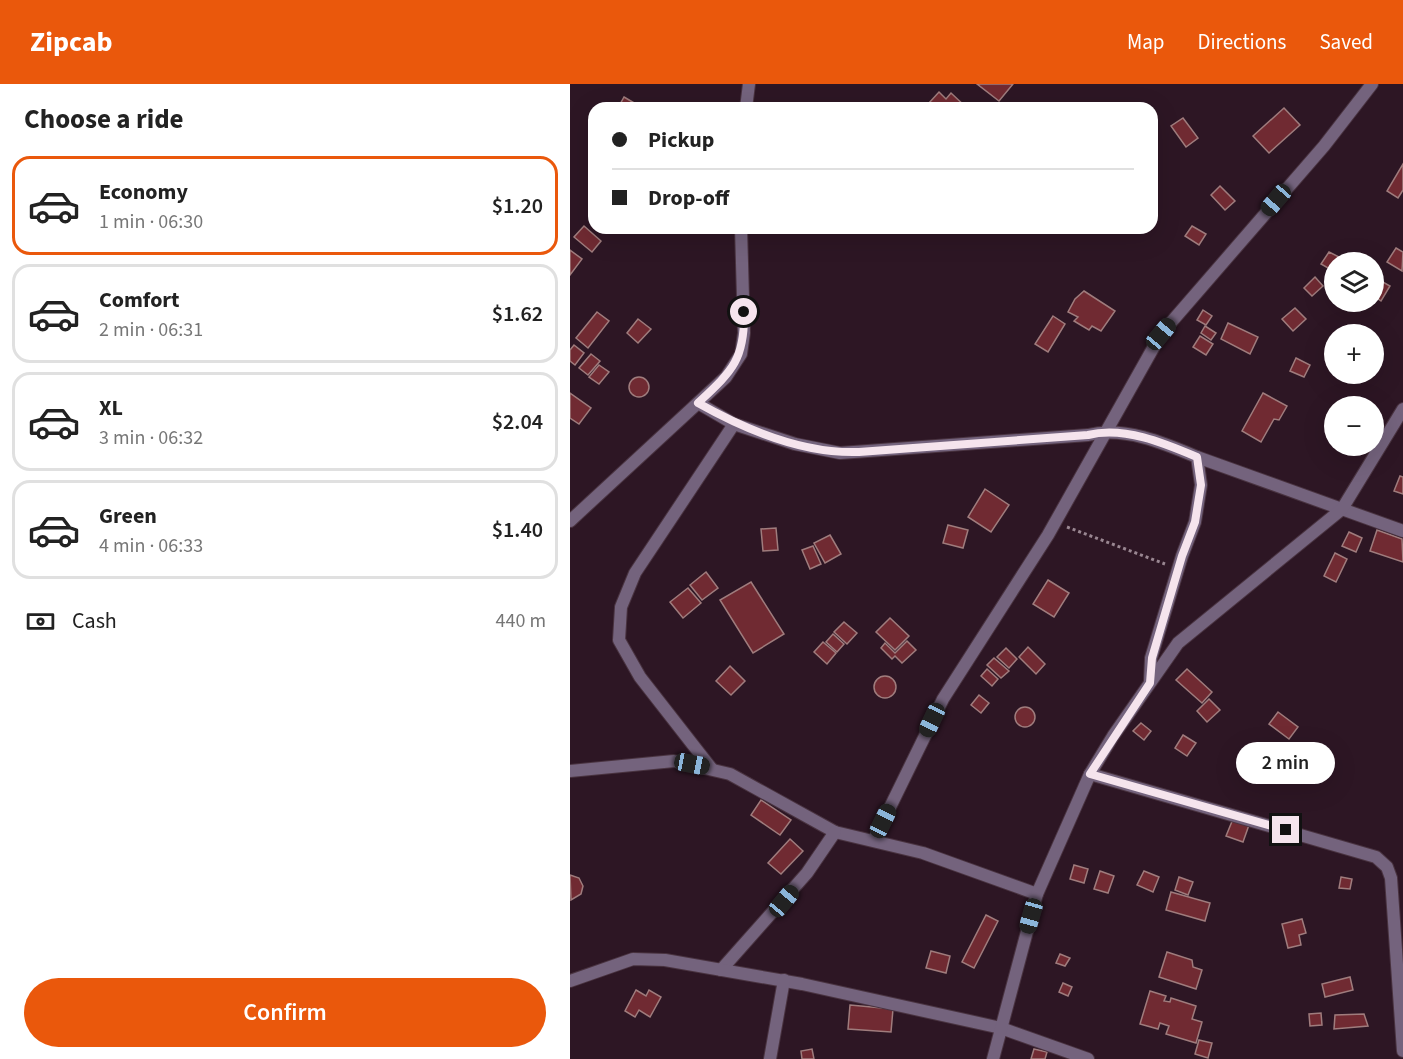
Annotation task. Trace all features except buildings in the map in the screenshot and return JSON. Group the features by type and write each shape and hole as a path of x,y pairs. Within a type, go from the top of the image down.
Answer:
{"street":[{"path":"747,102 749,84"},
{"path":"873,840 943,699 1056,522 1104,431 1161,334 1324,146 1372,84"},
{"path":"570,521 726,377 741,354 744,333 741,234"},
{"path":"698,403 734,424 795,444 840,453 939,448 1088,435 1104,431 1144,438 1403,531"},
{"path":"993,1059 1037,894 1090,774 1178,643 1342,509 1403,409"},
{"path":"711,768 635,668 619,640 621,608 635,573 734,424"},
{"path":"1150,683 1152,658 1178,569 1195,522 1201,485 1197,457"},
{"path":"570,771 674,761 711,768 730,774 835,832 873,840 979,871 1037,894"},
{"path":"1090,774 1376,857 1387,867 1391,878 1403,1051"},
{"path":"722,970 807,873 835,832"},
{"path":"570,981 633,959 665,960 784,980 1001,1028 1088,1059"},
{"path":"770,1059 784,980"}],"path":[{"path":"1056,522 1178,569"}],"route":[{"path":"744,312 741,354 726,377 698,403 734,424 795,444 840,453 916,450 1088,435 1104,431 1144,438 1172,446 1197,457 1201,485 1195,522 1182,556 1152,658 1150,683 1090,774 1286,830"}]}
